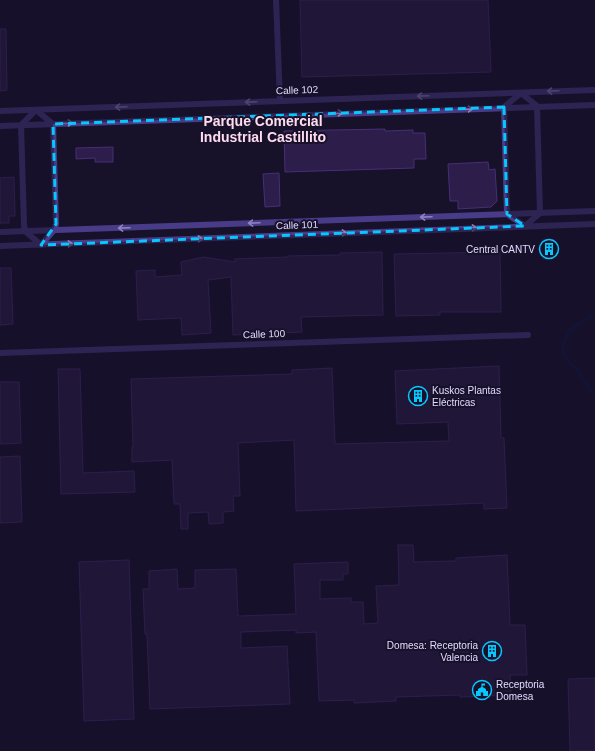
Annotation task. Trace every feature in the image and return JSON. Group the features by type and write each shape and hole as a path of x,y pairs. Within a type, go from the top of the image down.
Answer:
{"street":[{"path":"276,0 280,101"},
{"name":"Calle 102","path":"0,111 593,90"},
{"path":"504,107 520,93 537,106"},
{"path":"0,126 593,105"},
{"path":"504,107 507,214 525,226 540,213 537,106"},
{"path":"36,110 54,124 56,224 54,230 41,245 25,232 21,125 36,110"},
{"name":"Calle 101","path":"0,232 593,211"},
{"name":"Calle 101","path":"0,246 593,224"},
{"name":"Calle 100","path":"0,353 528,335"}],"highlighted area":[{"path":"504,107 507,214 525,226 41,245 56,224 53,124"}],"building":[{"path":"300,0 488,0 491,72 302,77"},
{"path":"0,29 6,29 7,90 0,91"},
{"path":"385,129 385,131 413,130 413,133 425,133 426,159 414,159 414,168 285,172 284,131"},
{"path":"113,147 113,162 95,162 95,158 76,159 76,148"},
{"path":"488,162 489,170 495,169 497,201 491,207 458,209 458,201 450,201 448,164"},
{"path":"279,173 280,206 265,207 263,174"},
{"path":"14,177 15,216 9,216 9,223 0,223 0,178"},
{"name":"Central CANTV","path":"542,240 555,240 555,258 543,259"},
{"path":"382,252 383,315 301,317 302,332 233,335 231,277 208,280 211,333 182,335 181,318 138,320 136,271 155,270 155,277 182,275 181,262 203,257 235,262 235,259"},
{"path":"500,252 501,312 440,312 440,315 396,316 394,254"},
{"path":"0,268 11,268 13,324 0,325"},
{"path":"499,366 501,438 504,438 507,508 484,509 484,503 296,511 294,440 238,443 240,496 233,496 234,511 223,512 223,523 209,524 208,512 188,513 188,529 181,529 180,504 174,504 172,460 132,462 131,379 292,374 292,370 332,368 335,444 449,441 448,422 397,424 395,371"},
{"path":"58,369 80,369 83,473 134,471 135,492 61,494"},
{"path":"0,382 19,382 21,443 0,444"},
{"path":"20,456 22,522 0,523 0,457"},
{"path":"398,545 413,545 414,562 456,561 456,558 507,555 510,625 525,625 527,675 510,675 511,695 396,697 396,701 354,703 354,700 319,701 316,632 296,633 296,630 241,632 241,648 287,646 290,704 150,709 147,634 145,634 143,589 149,589 149,571 177,569 178,589 195,588 195,570 236,569 238,616 296,614 294,564 348,562 348,574 343,574 343,580 320,580 320,599 351,598 351,602 363,602 364,624 378,623 376,586 399,585"},
{"path":"129,560 134,719 84,721 79,562"},
{"path":"595,678 595,751 570,751 568,679"}],"waterway":[{"path":"595,314 569,330 564,343 563,352 567,360 577,370 595,398"}],"place":[{"name":"Central CANTV","path":"549,249"},
{"name":"Kuskos Plantas Eléctricas","path":"418,396"},
{"name":"Domesa: Receptoria Valencia","path":"492,651"},
{"name":"Receptoria Domesa","path":"482,690"}],"district":[{"name":"Parque Comercial Industrial Castillito","path":"263,130"}]}
